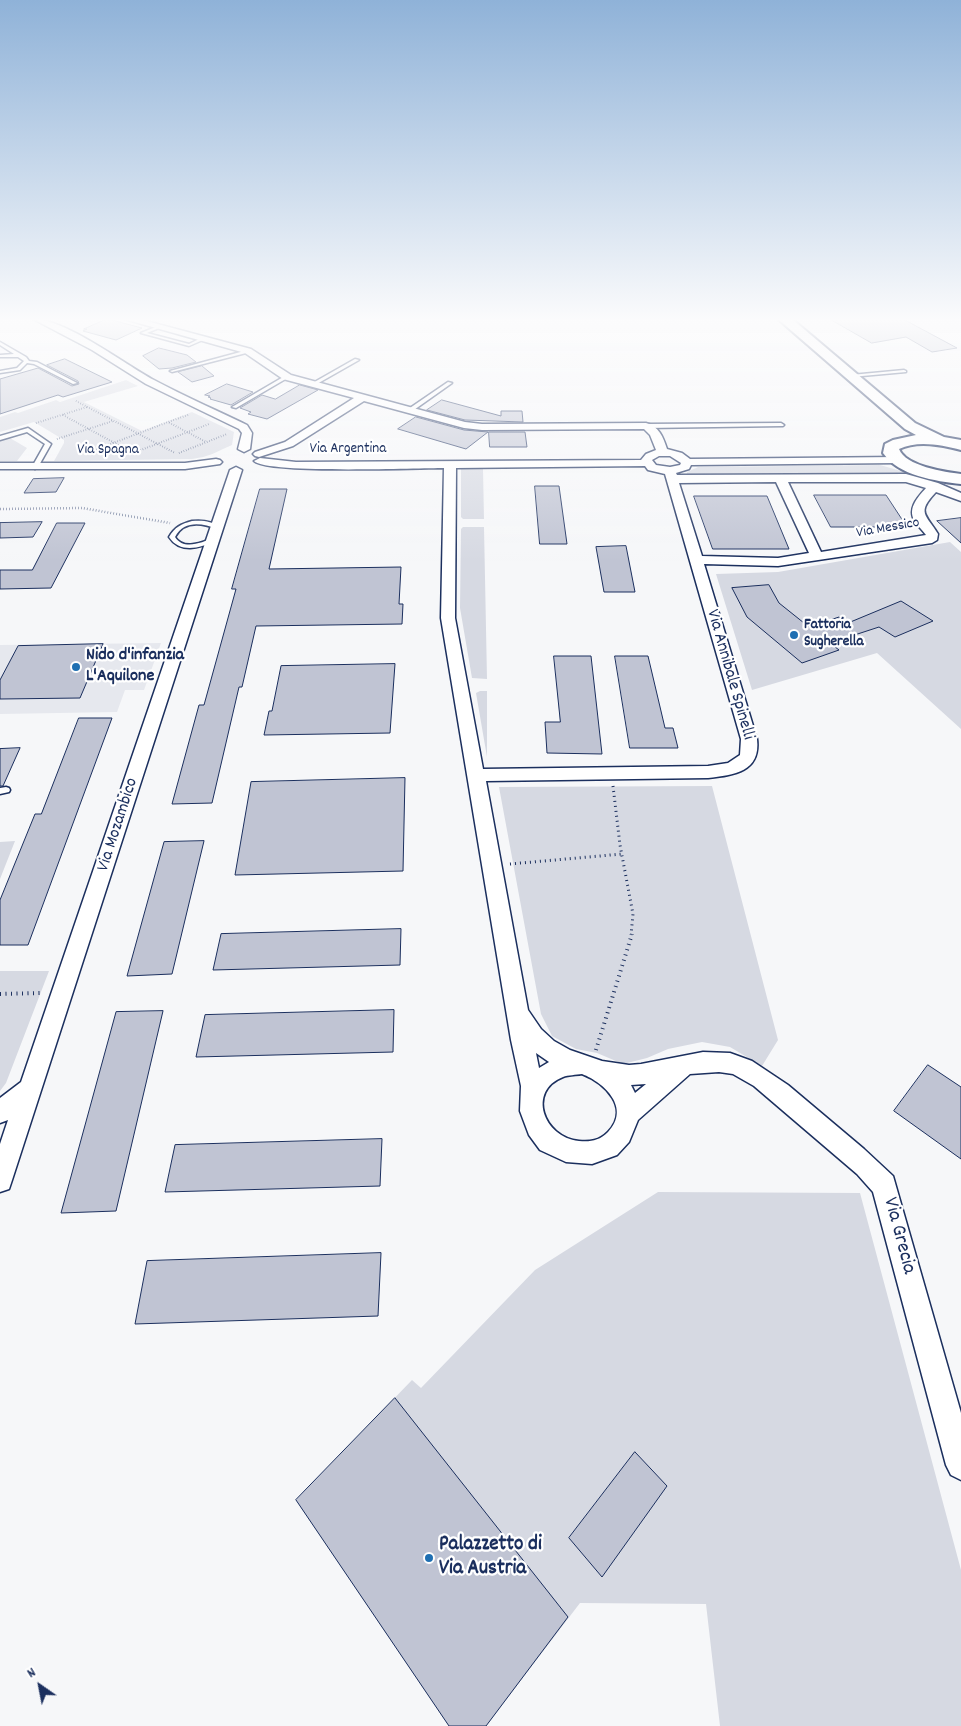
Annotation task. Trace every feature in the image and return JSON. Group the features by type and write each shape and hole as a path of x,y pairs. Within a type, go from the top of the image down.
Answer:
{"main road":[{"path":"879,400 910,426 940,441"},
{"path":"900,443 910,434 910,426"},
{"path":"961,445 920,440 900,443 891,447 891,453 898,460 925,472 961,479"}],"street":[{"path":"186,400 245,428 244,450 224,455 225,469 236,470 250,467 259,458 289,444 360,400"},
{"path":"367,400 464,425 482,427 646,426 652,428 656,434 662,453"},
{"name":"Via Argentina","path":"244,450 259,458 296,465 647,462 652,468 671,475"},
{"path":"647,462 650,456 662,453 678,455 686,462 898,460"},
{"name":"Via Spagna","path":"0,466 185,466 224,455"},
{"path":"671,475 684,467 686,462"},
{"path":"450,464 448,618 522,1040 532,1086 531,1109 534,1122 540,1134 551,1144 564,1151 578,1154 593,1153 607,1148 618,1138 625,1127 628,1114 621,1090 613,1079 594,1062 561,1056 541,1044 530,1031 518,1011"},
{"name":"Via Mozambico","path":"0,1180 7,1121 30,1089 236,470"},
{"path":"671,475 780,478 906,478 934,486 961,497"},
{"name":"Via Annibale Spinelli","path":"477,775 708,772 739,766 748,759 750,754 749,739 671,475"},
{"path":"780,478 817,557"},
{"name":"Via Messico","path":"697,560 778,562 932,537 929,529 919,518 918,508 920,502 934,486"},
{"path":"532,1096 537,1084 546,1074 556,1068 570,1064 594,1062"},
{"name":"Via Grecia","path":"594,1062 628,1076 647,1075 704,1062 733,1064 758,1077 784,1096 864,1162 884,1185 961,1465"},
{"path":"628,1114 683,1066"}],"lane":[{"path":"234,407 247,400"},
{"path":"408,411 425,400"},
{"path":"646,426 781,425"},
{"path":"0,438 28,430 46,442 48,444 35,467"},
{"path":"198,522 206,522 215,533 200,545 177,544 172,537 173,533 180,527 198,522"}],"path":[{"path":"76,400 182,457"},
{"path":"28,430 30,425 88,407"},
{"path":"81,455 205,409"},
{"path":"63,415 133,453 224,418"},
{"path":"46,442 113,420"},
{"path":"168,422 206,442"},
{"path":"176,454 245,428"},
{"path":"0,509 82,508 150,518 180,527"},
{"path":"594,1062 632,932 633,914 612,783"},
{"path":"509,864 622,854"},
{"path":"0,994 63,993"}],"shaded area":[{"path":"56,400 60,402 67,400 92,400 84,402 142,431 192,412 234,432 232,445 208,456 192,459 54,461 64,440 34,422 0,432 0,417"},
{"path":"10,438 27,448 17,461 0,461 0,441"},
{"path":"880,465 908,473 687,474 687,472 698,467"},
{"path":"483,468 484,519 463,519 461,517 461,469"},
{"path":"463,527 484,527 487,679 472,678 460,608 461,529"},
{"path":"950,542 961,552 961,729 877,653 752,690 716,574 778,572"},
{"name":"Nido d'infanzia L'Aquilone","path":"161,643 144,690 125,690 117,712 0,714 0,645"},
{"path":"487,691 487,757 476,693"},
{"path":"712,786 778,1040 762,1066 730,1047 702,1042 668,1049 647,1058 623,1064 597,1053 576,1049 552,1036 541,1014 499,787"},
{"path":"15,841 0,879 0,842"},
{"path":"0,971 49,971 6,1083 0,1091"},
{"path":"658,1192 860,1193 961,1570 961,1726 720,1726 706,1604 580,1603 486,1726 449,1726 296,1500 412,1380 421,1388 535,1270"}],"building":[{"path":"0,400 44,400 0,414"},
{"path":"212,400 240,400 231,405"},
{"path":"254,400 301,400 267,419 248,414 251,412 240,408"},
{"path":"442,400 501,416 501,411 522,411 523,422 465,420 427,410"},
{"path":"416,417 464,430 488,432 466,449 398,429"},
{"path":"489,432 525,432 527,447 490,447"},
{"path":"64,478 56,492 24,493 33,479"},
{"path":"535,486 559,486 567,544 540,544"},
{"path":"260,489 287,489 269,569 401,567 399,604 403,604 402,624 256,626 242,687 239,687 212,803 172,804 199,705 204,705 236,589 232,589"},
{"path":"814,495 886,495 907,527 831,527"},
{"path":"694,496 767,496 789,549 713,549"},
{"path":"961,518 961,543 937,521"},
{"path":"42,522 33,537 0,538 0,523"},
{"path":"57,523 85,523 51,588 0,589 0,570 32,570"},
{"path":"626,546 635,592 604,592 596,547"},
{"path":"769,585 779,603 809,627 839,617 848,623 901,601 933,621 895,637 879,627 830,643 839,650 802,663 747,617 732,588"},
{"path":"103,644 80,698 0,699 0,680 18,646"},
{"path":"554,656 591,656 602,754 547,753 545,722 560,722"},
{"path":"615,656 648,656 665,728 673,728 678,748 630,748"},
{"path":"395,664 390,733 264,735 269,711 272,711 281,666"},
{"path":"79,718 112,718 28,945 0,945 0,900 35,814 41,814"},
{"path":"20,748 3,786 0,786 0,749"},
{"path":"405,778 403,871 235,875 251,782"},
{"path":"204,841 172,974 127,976 164,842"},
{"path":"401,929 400,965 213,970 221,934"},
{"path":"394,1010 393,1052 196,1057 205,1015"},
{"path":"163,1011 116,1211 61,1213 116,1012"},
{"path":"928,1065 961,1087 961,1159 894,1111"},
{"path":"382,1139 380,1186 165,1192 175,1145"},
{"path":"381,1253 378,1316 135,1324 147,1261"},
{"name":"Palazzetto di Via Austria","path":"395,1398 568,1617 486,1726 449,1726 296,1500"},
{"path":"635,1452 667,1486 602,1577 569,1538"}],"place":[{"name":"Fattoria Sugherella","path":"794,635"},
{"name":"Nido d'infanzia L'Aquilone","path":"76,667"},
{"name":"Palazzetto di Via Austria","path":"429,1558"}]}
